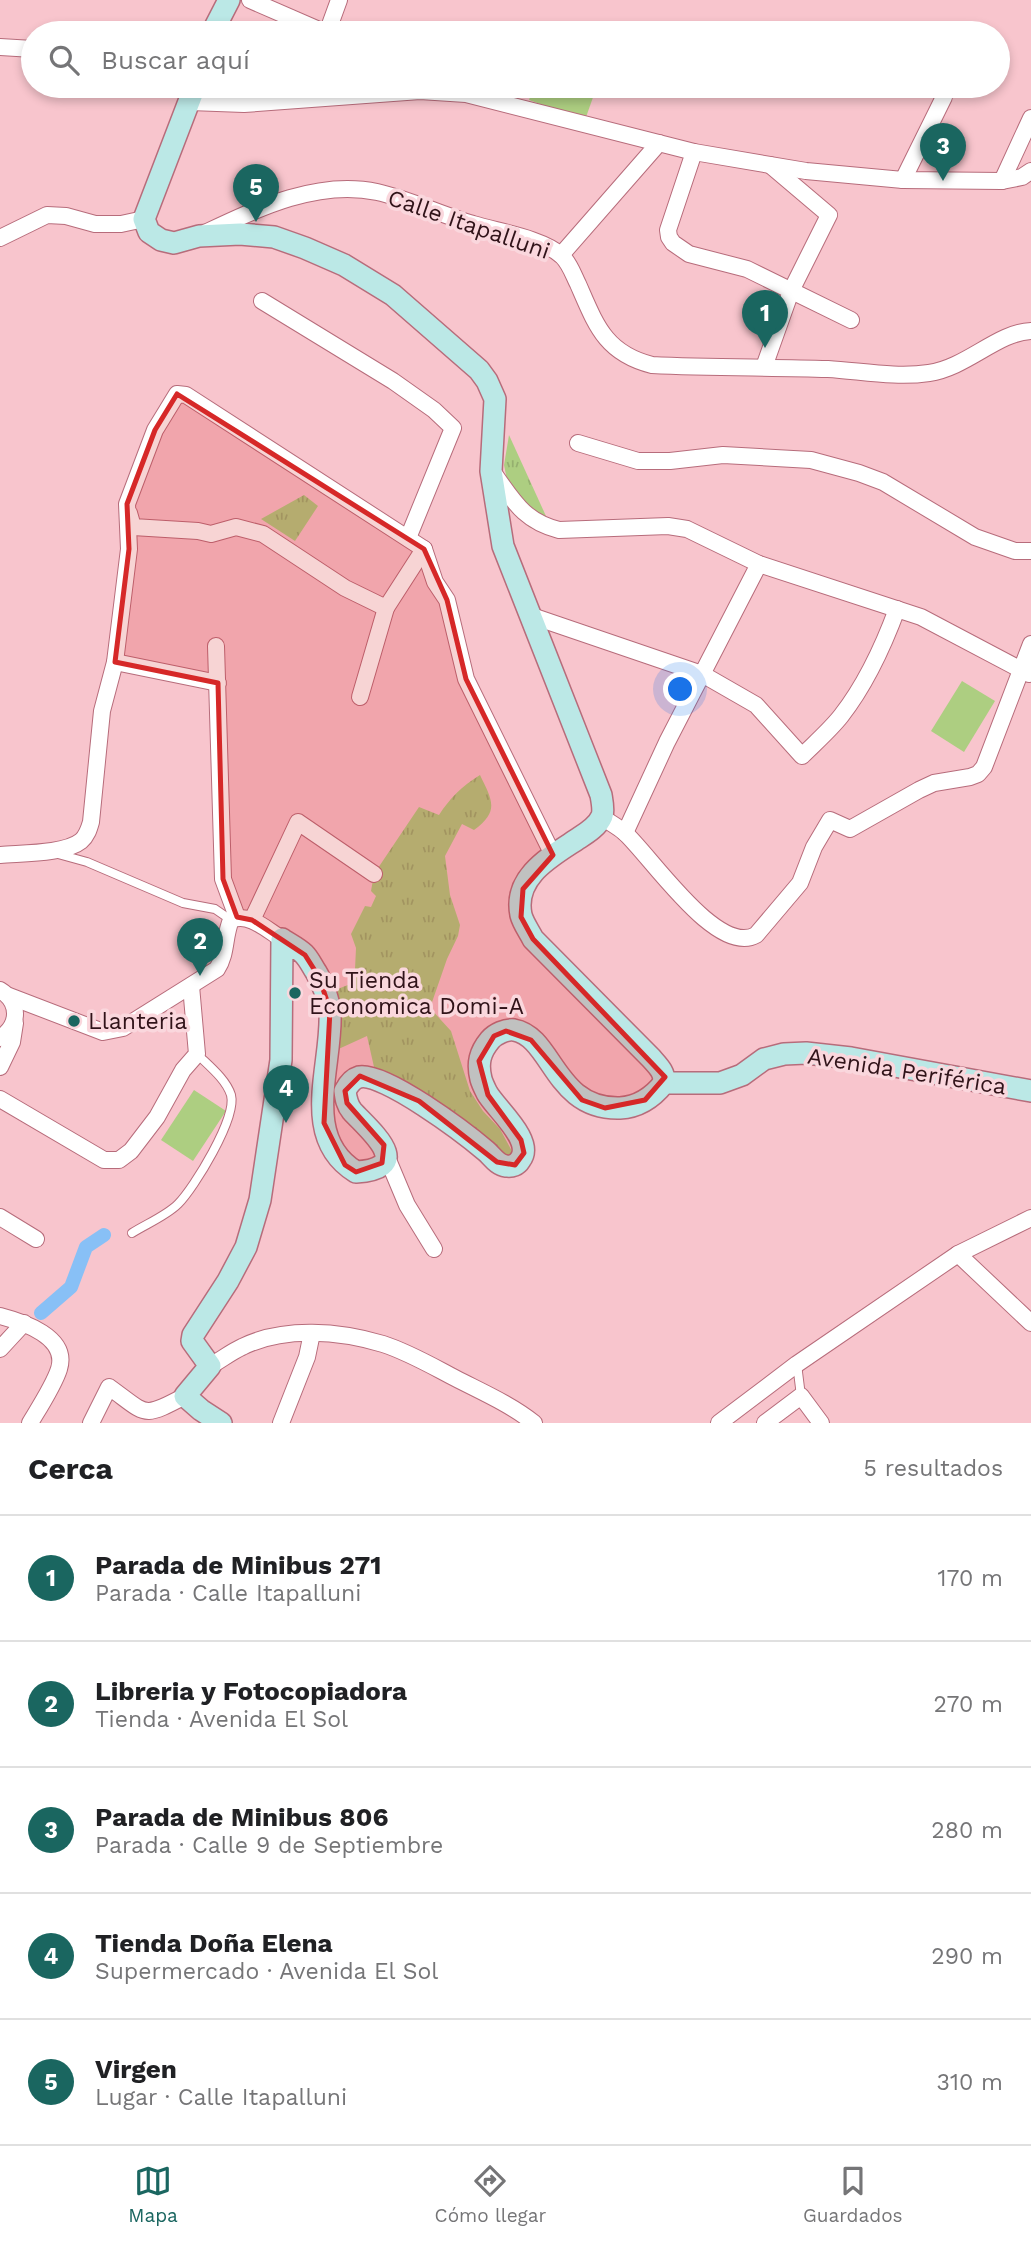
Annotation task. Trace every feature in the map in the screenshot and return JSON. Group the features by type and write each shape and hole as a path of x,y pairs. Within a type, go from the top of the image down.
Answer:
{"main road":[{"path":"218,21 229,0"},
{"path":"190,98 144,219 149,232 161,240 174,243 200,236 240,234 274,237 306,248 344,265 393,295 467,358 488,381 495,399 491,471 503,545 601,795 602,817 592,830 540,864 523,889 520,901 521,917 534,939 656,1064 665,1077 664,1083 655,1094 629,1107 604,1108 582,1100 558,1076 531,1040 514,1030 506,1031 494,1036 484,1047 479,1061 481,1080 488,1095 512,1124 521,1140 524,1153 522,1159 515,1165 506,1166 498,1162 419,1101 371,1077 360,1076 351,1081 345,1091 346,1103 384,1146 386,1155 382,1163 375,1168 356,1172 345,1165 332,1145 324,1123 321,1102 330,1010 318,977 305,955 282,939"},
{"path":"221,1423 185,1396 210,1366 192,1341 193,1335 246,1247 260,1200 281,1060 282,939"},
{"name":"Avenida Periférica","path":"664,1083 720,1083 742,1075 764,1059 806,1053 851,1058 1031,1091"}],"street":[{"path":"250,0 299,21"},
{"path":"331,21 339,0"},
{"path":"0,47 21,48"},
{"path":"213,98 244,104 325,98"},
{"path":"482,98 694,152 806,171 903,180 1002,181 1022,177 1031,171"},
{"path":"903,180 944,98"},
{"path":"1002,181 1031,118"},
{"path":"561,255 659,143"},
{"path":"694,152 668,230 669,237 688,254 747,269 851,320"},
{"path":"764,367 791,291 829,215 768,163"},
{"name":"Calle Itapalluni","path":"200,236 254,210 298,195 349,189 377,192 448,217 544,245 561,255 570,265 593,319 613,348 634,361 652,366 930,373 957,365 1019,331 1031,331"},
{"path":"0,238 47,215 66,216 95,225 121,224 144,219"},
{"path":"261,302 393,381 434,410 453,428 408,538"},
{"path":"0,855 73,846 87,834 91,822 102,711 115,662 129,548 127,504 155,430 177,394 186,395 425,549 435,582 447,600 466,679 553,855"},
{"path":"578,443 638,461 670,461 723,455 811,460 883,482 975,537 1014,551 1031,551"},
{"path":"491,471 529,519 541,526 559,530 667,526 687,529 760,564 921,617 1026,672"},
{"path":"127,504 133,527 211,534 236,527 263,534 326,576 386,608"},
{"path":"360,698 386,608 425,549"},
{"path":"625,833 667,742 760,564"},
{"path":"532,616 702,674 756,705 802,755 839,718 864,682 885,641 897,609"},
{"path":"602,817 625,833 693,909 733,937 749,939 756,935 800,883 814,847 830,820 850,829 934,783 978,774 984,767 1026,672 1031,644"},
{"path":"216,646 223,879 240,919 282,939"},
{"path":"115,662 218,683"},
{"path":"5,993 93,1029 113,1032 191,986 220,964 227,930 240,919 298,822 374,874"},
{"path":"0,1099 104,1160 119,1160 131,1151 157,1117 183,1070 197,1054 191,986"},
{"path":"0,1067 10,1029 5,993"},
{"path":"10,1029 42,1009"},
{"path":"386,1155 407,1205 434,1250"},
{"path":"0,1217 36,1239"},
{"path":"719,1423 797,1364 958,1254 1031,1218"},
{"path":"958,1254 1031,1323"},
{"path":"0,1316 24,1323 54,1343 60,1360 59,1369 30,1423"},
{"path":"0,1349 24,1323"},
{"path":"281,1423 295,1394 312,1333"},
{"path":"210,1366 244,1346 269,1338 312,1333 336,1334 384,1345 515,1416 534,1423"},
{"path":"91,1423 109,1387 144,1412 155,1412 185,1396"},
{"path":"765,1423 801,1396 821,1423"}],"lane":[{"path":"48,851 87,862 183,903 215,909 240,919"},
{"path":"132,1233 176,1206 197,1181 230,1115 230,1093 197,1054"},
{"path":"797,1364 801,1396"}],"highlighted area":[{"path":"177,394 424,549 447,600 466,679 553,855 523,889 521,917 533,939 665,1077 645,1100 605,1108 582,1100 531,1040 506,1031 494,1036 479,1061 488,1095 521,1140 524,1153 515,1165 497,1162 419,1101 360,1076 345,1091 347,1103 384,1145 382,1163 356,1172 345,1165 324,1123 330,1010 319,977 305,955 252,920 237,917 223,879 218,683 115,662 129,549 127,504 155,430"}],"green space":[{"path":"530,98 593,98 585,120 529,100"},
{"path":"509,435 556,538 529,527 511,500 504,465"},
{"path":"304,495 318,506 295,541 261,519"},
{"path":"962,681 995,701 964,752 931,731"},
{"path":"480,775 490,798 490,811 488,817 474,830 462,824 445,856 450,895 460,925 430,1008 451,1031 470,1091 483,1111 500,1129 514,1155 511,1160 411,1089 374,1067 367,1036 332,1052 330,992 353,983 351,973 355,969 356,948 351,934 365,906 371,907 376,896 371,891 374,874 419,807 439,815 457,793"},
{"path":"194,1090 226,1111 193,1161 161,1140"}],"waterway":[{"path":"41,1313 71,1287 86,1247 104,1235"}],"place":[{"name":"Parada de Minibus 806","path":"943,181"},
{"name":"Virgen","path":"256,222"},
{"name":"Parada de Minibus 271","path":"765,348"},
{"name":"Libreria y Fotocopiadora","path":"200,976"},
{"name":"Su Tienda Economica Domi-A","path":"295,993"},
{"name":"Llanteria","path":"74,1021"},
{"name":"Tienda Doña Elena","path":"286,1123"}]}
